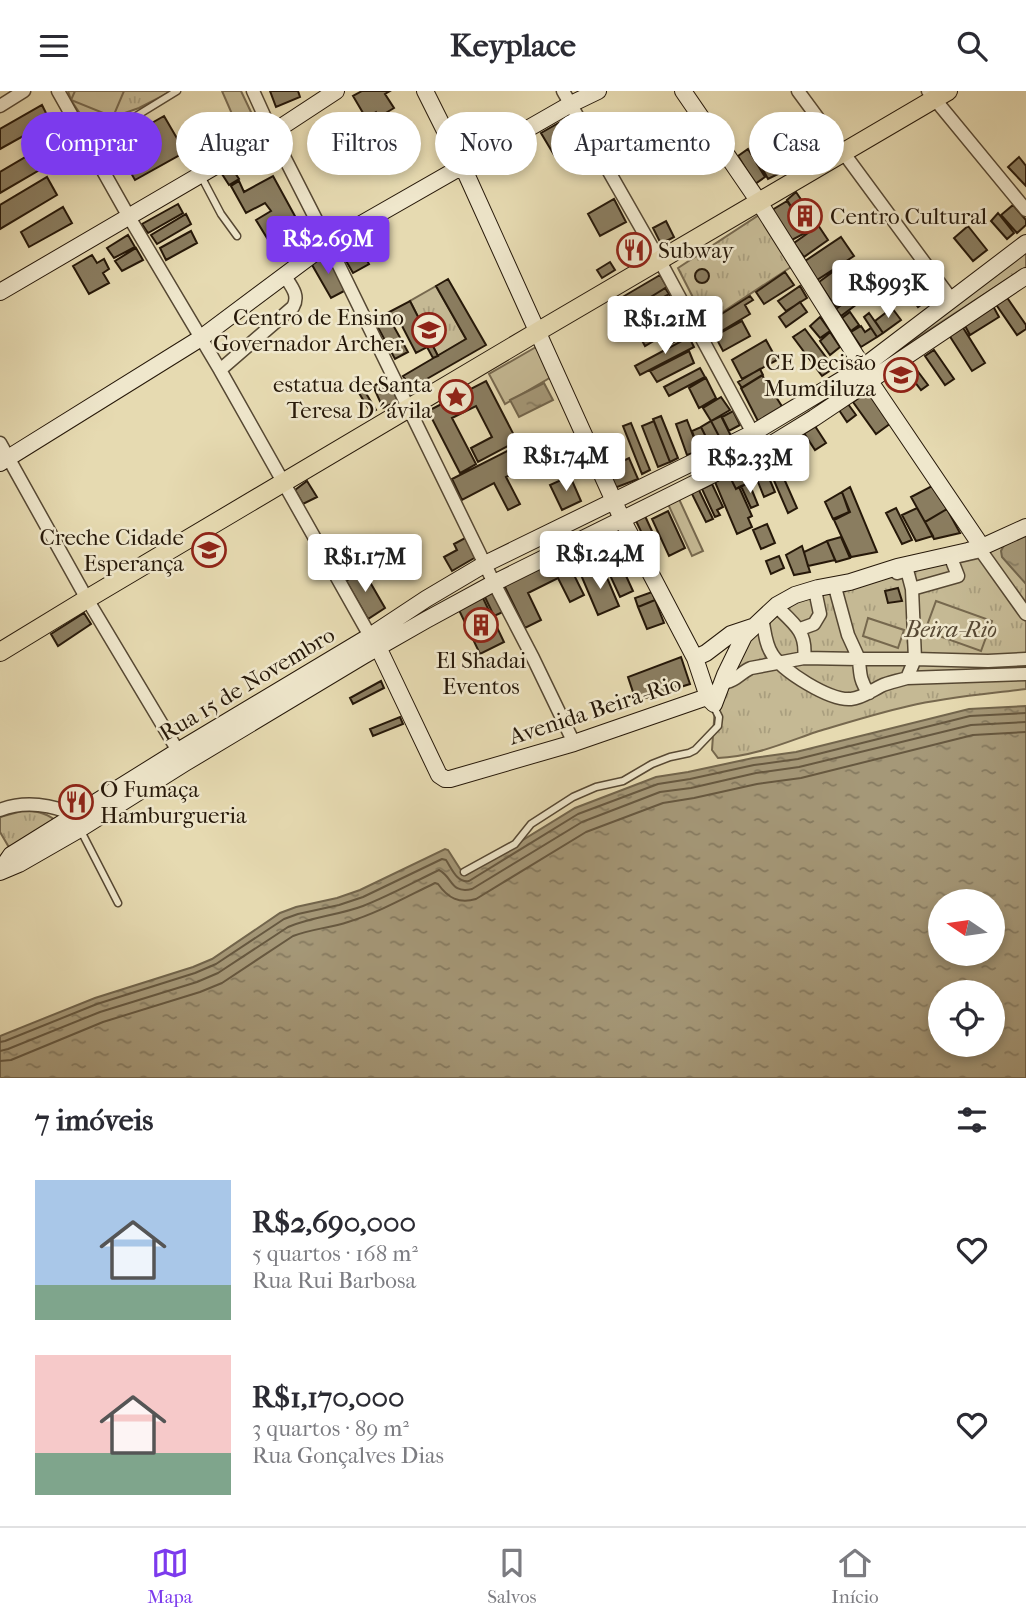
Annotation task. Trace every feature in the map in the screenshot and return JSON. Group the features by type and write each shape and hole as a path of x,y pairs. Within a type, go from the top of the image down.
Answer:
{"main road":[{"path":"293,119 336,91"},
{"path":"425,91 436,112"},
{"path":"537,118 567,98 598,91"},
{"path":"683,91 759,202 866,374 981,549"},
{"path":"844,152 937,93"},
{"path":"0,292 198,175"},
{"path":"3,455 201,338 328,243 449,175"},
{"path":"467,175 622,519 701,656 709,667 726,678"},
{"path":"0,652 282,482 805,175"},
{"name":"Rua 15 de Novembro","path":"2,862 374,642 762,450 814,418 951,300 1026,243"},
{"name":"Rua 15 de Novembro","path":"374,642 426,600 485,564 753,433 866,374 1026,276"},
{"name":"Avenida Beira-Rio","path":"374,642 439,775 450,779 716,702 744,635 777,605 795,594 850,582 897,566 981,549 1026,528"},
{"name":"Avenida Beira-Rio","path":"701,656 734,632 758,625"},
{"path":"723,640 731,642 737,649"},
{"path":"701,656 713,701"},
{"name":"Rua 15 de Novembro","path":"2,862 19,864 80,829 181,757"}],"street":[{"path":"0,106 24,91"},
{"path":"58,91 70,112"},
{"path":"253,91 262,112"},
{"path":"798,91 813,112"},
{"path":"937,93 1026,210"},
{"path":"567,98 660,261 762,450"},
{"path":"844,154 951,300"},
{"path":"293,174 574,743"},
{"path":"105,175 374,642"},
{"path":"219,370 293,307 296,301 295,293 284,275"},
{"path":"3,455 181,757"},
{"path":"912,589 958,576 951,558 981,549 1026,614"},
{"path":"907,678 915,659 912,589 907,570 798,600 779,609 758,625 746,639 726,678 734,680 751,668 804,658 915,659 988,661 1026,659"},
{"path":"836,591 848,635 859,659 860,676 869,693"},
{"path":"803,628 814,624 820,614 817,595"},
{"path":"779,609 798,627 803,636 804,658"},
{"path":"758,625 772,656 798,677 835,697 848,699 863,696 891,682 907,678 1026,674"},
{"path":"0,810 26,804 68,812"}],"lane":[{"path":"142,112 177,91"},
{"path":"201,175 221,214 237,236"},
{"path":"464,872 515,844 531,824 573,797 596,787 624,781 652,764 695,750 718,726 719,717 713,701"},
{"path":"80,829 118,903"}],"green space":[{"path":"68,91 172,91 127,112 79,112"},
{"path":"75,91 124,91 115,112 101,112 71,100"},
{"path":"222,91 241,91 251,112 231,112"},
{"path":"759,215 791,267 706,323 678,268"},
{"path":"1026,249 1026,267 874,366"},
{"path":"436,286 466,339 438,356 410,301"},
{"path":"536,347 553,376 505,404 489,374"},
{"path":"679,499 703,551 692,556 668,504"},
{"name":"Beira-Rio","path":"1026,523 1026,689 909,706 743,755 718,758 712,750 715,707 733,649 798,600 852,587"},
{"path":"936,601 992,621 981,651 925,631"},
{"path":"868,618 904,630 898,648 863,636"},
{"path":"22,811 40,813 55,820 10,849 0,832 0,817"}],"water":[{"path":"544,383 553,400 519,417 510,400"},
{"path":"1026,535 1026,584 1002,557 1001,551 1004,545"},
{"path":"1026,706 1026,1078 0,1078 0,1036 95,998 212,959 280,913 360,890 445,849 466,875 575,808 656,777 796,752 969,709"}],"building":[{"path":"270,91 298,91 300,97 276,107"},
{"path":"362,91 390,91 385,94 394,108 387,112 362,112 353,96"},
{"path":"42,105 46,112 30,112"},
{"path":"164,116 176,137 176,157 162,165"},
{"path":"21,117 21,137 0,149 0,129"},
{"path":"551,127 551,150 541,133"},
{"path":"748,149 749,174 738,156"},
{"path":"1019,157 1026,166 1026,186 1008,167"},
{"path":"21,160 21,175 31,175 0,193 0,172"},
{"path":"223,175 236,175 239,179 229,185"},
{"path":"750,175 764,175 765,177 755,184"},
{"path":"273,176 296,218 267,238 256,220 271,211 265,203 246,213 231,186 239,181 244,192"},
{"path":"47,177 57,195 0,229 0,205"},
{"name":"Centro Cultural","path":"796,192 828,240 804,257 794,243 808,233 787,200"},
{"path":"614,199 626,222 600,236 588,214"},
{"path":"787,201 807,232 792,240 772,210"},
{"path":"178,204 183,213 148,233 142,224"},
{"path":"1013,205 1026,220 1026,225 1017,233 1001,215"},
{"path":"63,207 72,223 29,247 21,232"},
{"path":"998,213 1014,233 1007,239 991,221"},
{"path":"186,214 191,224 157,244 151,235"},
{"path":"666,221 674,237 661,244 653,228"},
{"path":"968,226 987,250 973,261 954,238"},
{"path":"191,231 197,243 166,260 160,248"},
{"path":"128,235 135,247 114,258 107,248"},
{"path":"841,237 854,256 817,280 805,261"},
{"name":"Subway","path":"637,238 645,253 630,262 622,247"},
{"path":"357,243 369,264 353,273 341,252"},
{"path":"136,248 143,260 122,271 115,261"},
{"path":"326,254 346,290 331,298 311,263"},
{"path":"92,255 97,263 104,259 109,269 103,273 109,283 89,294 73,266"},
{"path":"610,262 615,270 602,278 597,270"},
{"path":"702,269 707,271 707,281 702,283 697,281 695,276 697,271"},
{"path":"834,271 851,297 835,307 819,282"},
{"path":"785,272 794,285 764,304 756,292"},
{"path":"660,275 667,287 621,315 614,302"},
{"path":"448,279 486,345 411,388 403,376 466,339 436,286"},
{"path":"926,281 936,294 918,307 908,293"},
{"path":"800,286 807,298 786,311 778,301"},
{"path":"665,288 669,294 646,307 643,302"},
{"path":"669,294 678,309 636,333 629,316"},
{"path":"750,296 753,300 745,305 750,314 720,332 712,320"},
{"path":"1006,296 1026,325 1026,329 1017,335 995,303"},
{"path":"852,297 857,304 841,316 836,309"},
{"path":"410,301 438,356 433,358 427,347 416,353 400,322 393,325 408,352 395,359 374,320"},
{"path":"800,302 807,312 786,327 779,317"},
{"path":"993,306 999,317 970,335 964,324"},
{"path":"892,308 901,320 883,333 875,321"},
{"path":"677,311 684,323 645,346 638,333"},
{"path":"850,312 859,325 851,331 842,318"},
{"path":"869,313 883,333 877,337 864,317"},
{"path":"820,317 830,331 820,338 810,326"},
{"path":"742,321 750,336 723,351 715,336"},
{"path":"685,326 688,334 667,346 662,338"},
{"path":"861,326 865,332 871,328 877,337 861,347 851,332"},
{"path":"962,326 985,363 972,371 949,335"},
{"path":"805,329 834,368 822,376 793,337"},
{"path":"830,332 840,347 830,355 820,341"},
{"path":"689,337 694,347 640,375 635,366"},
{"path":"766,340 777,360 742,379 732,360"},
{"path":"934,350 954,379 945,385 925,356"},
{"path":"689,351 694,363 657,382 650,371"},
{"path":"910,361 928,385 921,390 902,365"},
{"path":"700,368 705,377 669,396 664,387"},
{"path":"760,369 763,375 742,388 738,382"},
{"path":"762,375 783,408 759,423 741,388"},
{"path":"706,378 716,398 699,408 689,388"},
{"path":"388,379 398,401 383,408 373,386"},
{"path":"486,381 517,441 478,462 471,448 492,437 476,406 452,418 476,464 460,473 428,411"},
{"path":"364,390 376,410 371,413 359,393"},
{"path":"869,391 891,423 876,434 853,402"},
{"path":"721,397 730,410 711,421 703,408"},
{"path":"848,404 856,415 847,422 839,410"},
{"path":"733,411 740,425 729,431 722,417"},
{"path":"661,416 678,458 670,462 653,419"},
{"path":"721,416 731,436 721,440 711,421"},
{"path":"687,420 699,451 687,455 676,424"},
{"path":"654,421 670,462 658,467 642,426"},
{"path":"711,421 721,440 710,445 701,427"},
{"path":"631,423 650,470 642,474 623,426"},
{"path":"813,423 826,443 815,450 802,430"},
{"path":"701,427 710,445 699,451 692,431"},
{"path":"796,437 806,459 800,461 791,440"},
{"path":"790,438 803,467 798,469 786,442"},
{"path":"525,442 535,463 506,477 520,504 508,510 494,483 462,500 452,479"},
{"path":"784,444 797,471 783,477 771,450"},
{"path":"617,446 623,461 629,458 638,479 612,489 597,454"},
{"path":"761,456 766,468 754,474 749,461"},
{"path":"778,465 797,508 788,513 769,469"},
{"path":"743,467 749,483 736,489 729,475"},
{"path":"766,471 775,492 764,497 756,477"},
{"path":"729,475 736,489 739,487 752,516 748,518 752,527 737,534 715,482"},
{"path":"570,476 581,501 562,510 550,485"},
{"path":"307,481 317,497 303,504 295,490"},
{"path":"749,483 758,505 751,508 741,486"},
{"path":"712,484 723,507 717,510 720,515 715,517 702,489"},
{"path":"932,486 947,509 925,522 911,497"},
{"path":"850,487 877,552 851,557 834,520 850,512 842,492"},
{"path":"698,488 713,519 706,522 691,492"},
{"path":"842,492 849,512 833,519 825,502"},
{"path":"896,508 912,540 902,544 886,513"},
{"path":"917,508 933,536 916,541 902,515"},
{"path":"947,509 960,533 934,539 925,522"},
{"path":"668,511 685,548 669,556 652,519"},
{"path":"645,516 657,542 648,546 636,521"},
{"path":"767,524 775,543 761,549 753,530"},
{"path":"621,526 633,551 618,558 615,552 610,554 601,535"},
{"path":"841,537 850,558 836,562 827,541"},
{"path":"465,538 476,557 452,571 444,557 457,550 454,544"},
{"path":"827,541 835,560 808,566 804,552"},
{"path":"802,546 810,572 794,575 786,555"},
{"path":"571,548 577,561 569,565 584,595 570,602 558,578 528,593 541,620 525,628 503,583"},
{"path":"779,556 784,568 771,574 766,561"},
{"path":"602,566 619,606 598,615 581,575"},
{"path":"622,567 633,591 620,597 609,573"},
{"path":"363,570 385,608 368,619 346,581"},
{"path":"898,588 902,601 888,603 885,591"},
{"path":"491,589 503,612 494,616 483,593"},
{"path":"652,592 655,600 638,607 635,598"},
{"name":"El Shadai Eventos","path":"482,596 504,642 480,654 458,608"},
{"path":"655,600 664,623 647,629 638,607"},
{"path":"84,613 91,624 58,646 51,634"},
{"path":"681,657 690,684 636,701 628,677"},
{"path":"381,681 384,688 353,704 350,698"},
{"path":"400,717 403,724 373,736 370,729"}],"place":[{"name":"Centro Cultural","path":"805,216"},
{"name":"Subway","path":"634,250"},
{"name":"Centro de Ensino Governador Archer","path":"429,330"},
{"name":"CE Decisão Mumdiluza","path":"901,375"},
{"name":"estatua de Santa Teresa D´ávila","path":"456,397"},
{"name":"Creche Cidade Esperança","path":"209,550"},
{"name":"El Shadai Eventos","path":"481,625"},
{"name":"O Fumaça Hamburgueria","path":"76,802"}]}
